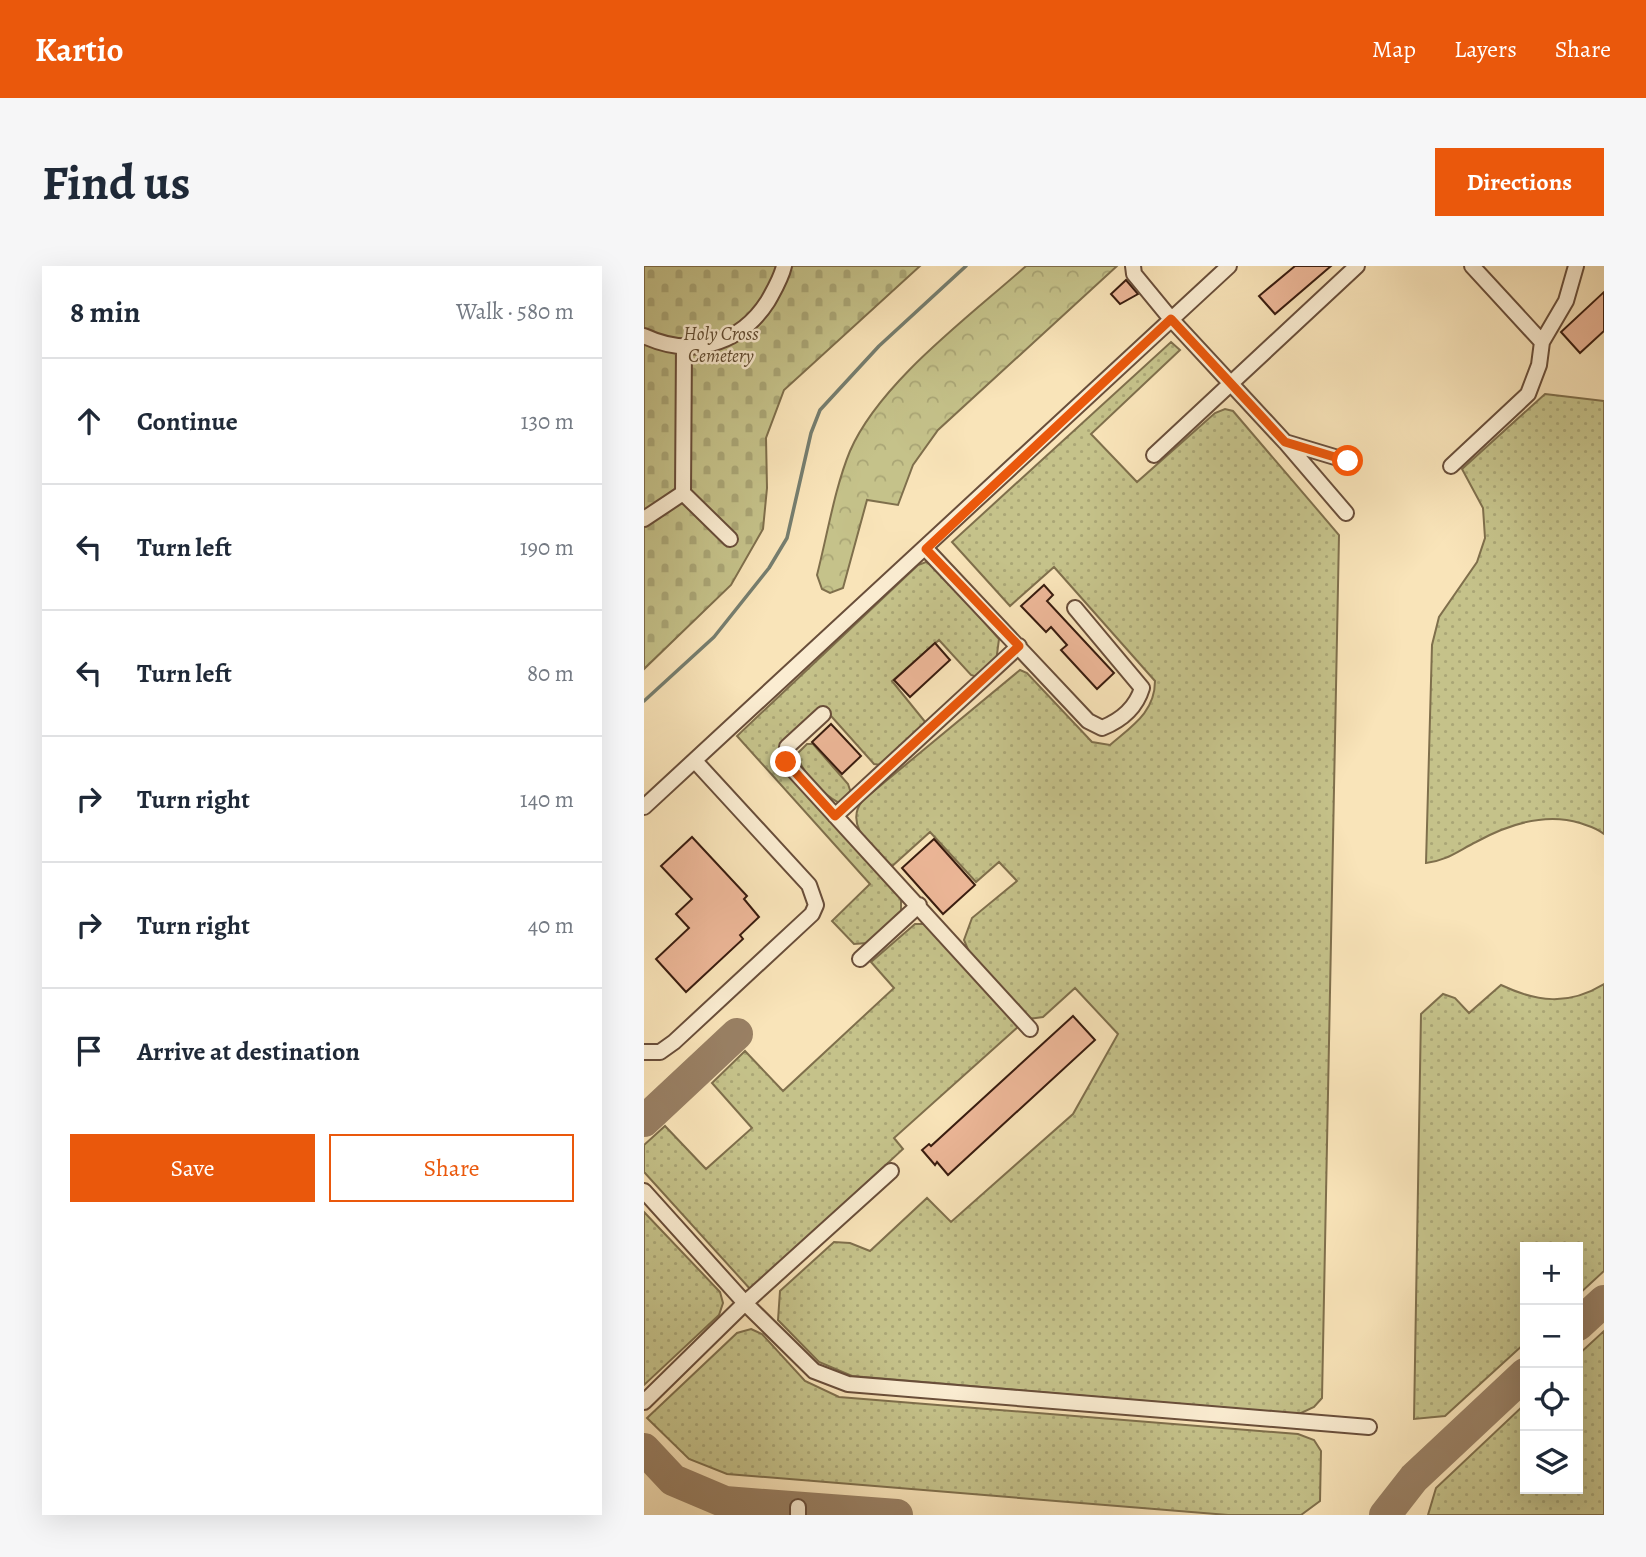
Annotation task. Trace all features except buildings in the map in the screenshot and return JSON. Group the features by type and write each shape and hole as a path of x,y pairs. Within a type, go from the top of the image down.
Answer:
{"lane":[{"path":"644,335 664,344 721,344 758,316 775,288 783,266"},
{"path":"1133,266 1134,274 1171,319 1285,442 1346,513"},
{"path":"644,807 1229,266"},
{"path":"1154,455 1357,266"},
{"path":"1472,266 1542,342"},
{"path":"1451,466 1528,394 1539,365 1542,342 1566,301 1576,266"},
{"path":"684,346 683,493 730,539"},
{"path":"1285,442 1348,461"},
{"path":"644,519 683,493"},
{"path":"926,549 1088,721 1102,728 1115,723 1137,703 1142,688 1075,608"},
{"path":"835,816 1019,646"},
{"path":"823,714 788,747 784,757 1030,1029"},
{"path":"644,1052 660,1052 674,1042 812,914 816,905 809,885 695,761"},
{"path":"860,959 919,905"},
{"path":"644,1402 745,1303 891,1171"},
{"path":"644,1191 745,1303 814,1371 848,1384 1369,1427"}],"green space":[{"name":"Holy Cross Cemetery","path":"644,266 920,266 784,390 766,438 767,488 763,529 731,585 644,669"},
{"path":"1026,266 1117,266 938,430 913,465 898,505 867,500 843,588 830,593 822,589 817,575 836,496 850,451 864,425 882,400 928,351"},
{"path":"1171,342 1180,350 1091,434 1137,482 1215,413 1225,409 1233,411 1339,535 1322,1398 1314,1407 1299,1414 852,1376 819,1362 778,1320 780,1291 834,1242 850,1243 870,1251 927,1198 951,1222 1073,1114 1118,1034 1075,988 1043,1017 1029,1019 969,952 964,940 972,918 1017,881 999,862 976,882 930,832 890,868 858,828 858,809 863,800 1020,670 1027,673 1092,742 1110,745 1147,710 1155,681 1054,567 1010,606 952,542"},
{"path":"1545,394 1604,401 1604,834 1590,826 1566,820 1526,822 1500,830 1446,858 1426,863 1432,645 1439,617 1477,562 1485,538 1483,508 1462,469"},
{"path":"926,562 933,564 999,639 996,662 977,677 971,675 939,640 892,681 926,723 881,765 874,764 823,707 788,740 781,756 780,765 901,899 901,911 867,943 854,944 832,921 870,884 737,736 918,565"},
{"path":"807,744 813,744 848,784 851,793 839,803 820,788 802,767 798,753"},
{"path":"915,924 924,924 1019,1026 894,1138 903,1149 751,1290 644,1172 644,1145 665,1126 706,1169 752,1128 712,1083 745,1051 783,1091 894,988 871,962"},
{"path":"1604,984 1604,1271 1583,1290 1583,1242 1520,1242 1520,1348 1445,1416 1414,1419 1421,1014 1443,994 1455,998 1469,1013 1501,985 1527,995 1552,999 1578,996"},
{"path":"644,1212 720,1292 723,1303 719,1315 644,1385"},
{"path":"751,1329 762,1334 805,1381 839,1397 1298,1434 1314,1440 1321,1451 1320,1501 1301,1515 1228,1515 727,1474 689,1459 647,1418 737,1333"},
{"path":"1604,1331 1604,1515 1428,1515 1436,1488 1520,1409 1520,1494 1583,1494 1583,1350"}],"waterway":[{"path":"644,701 714,637 769,568 787,538 811,433 820,410 879,346 966,266"}],"taxiway":[{"path":"644,1121 737,1034"},
{"path":"1583,1320 1604,1301"},
{"path":"1385,1515 1414,1478 1520,1379"},
{"path":"644,1449 673,1480 725,1502 897,1515"}],"route":[{"path":"786,762 835,816 1019,646 926,549 1171,319 1285,442 1348,461"}]}
